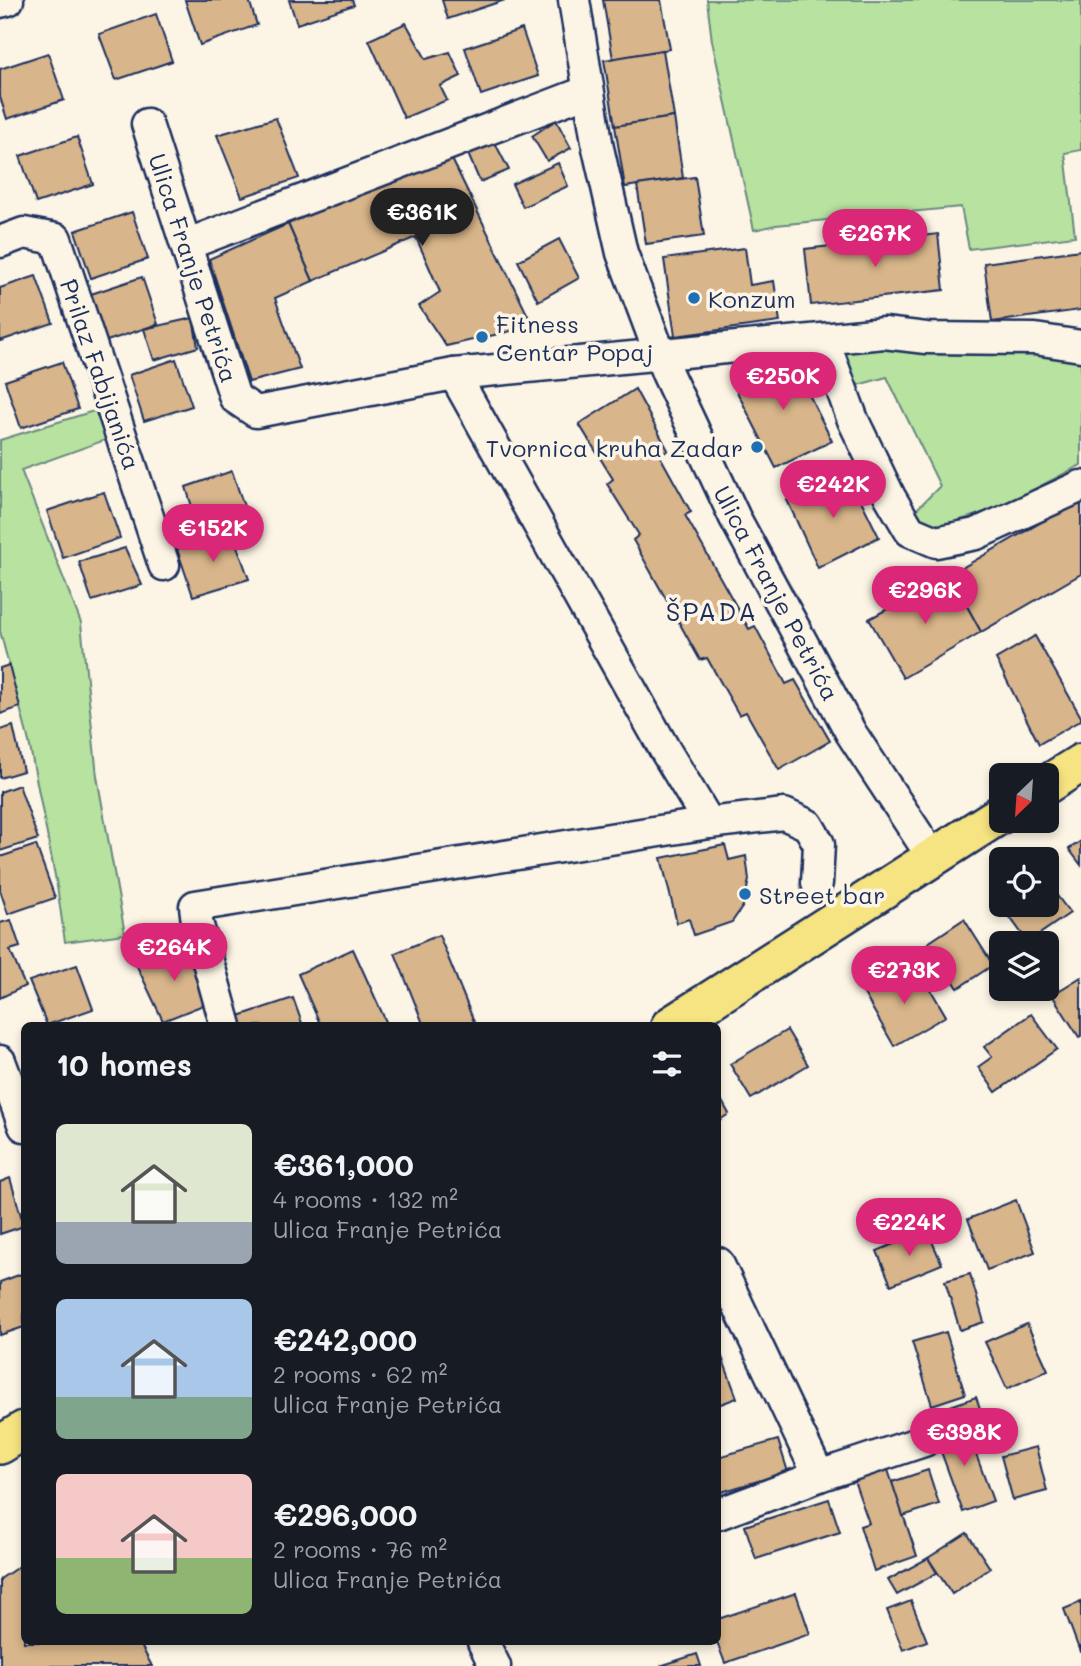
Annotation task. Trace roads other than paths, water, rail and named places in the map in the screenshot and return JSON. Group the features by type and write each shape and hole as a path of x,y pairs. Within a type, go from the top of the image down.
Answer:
{"main road":[{"path":"1059,777 1081,763"},
{"path":"676,1022 989,822"},
{"path":"0,1445 21,1432"}],"street":[{"path":"0,2 8,0"},
{"name":"Ulica Franje Petrića","path":"574,0 598,148 622,253 660,355 735,518 851,733 933,858"},
{"path":"188,244 589,91"},
{"name":"Ulica Franje Petrića","path":"147,124 188,244 235,398 256,412 454,374 660,355"},
{"name":"Prilaz Fabijanića","path":"0,242 24,233 56,239 164,565"},
{"path":"660,355 884,333 926,338 1035,339 1081,346"},
{"path":"823,339 853,420 890,497 911,531 936,542 976,534 1081,486"},
{"path":"454,374 665,750 709,823"},
{"path":"225,1022 195,906 709,823 784,814 808,825 819,844 817,883"},
{"path":"0,1061 21,1118"},
{"path":"721,1276 729,1314 819,1476"},
{"path":"721,1513 924,1441"},
{"path":"484,1645 495,1666"}],"place":[{"name":"Konzum","path":"694,298"},
{"name":"Fitness Centar Popaj","path":"482,337"},
{"name":"Tvornica kruha Zadar","path":"757,447"},
{"name":"Street bar","path":"745,894"}],"district":[{"name":"ŠPADA","path":"712,611"}]}
